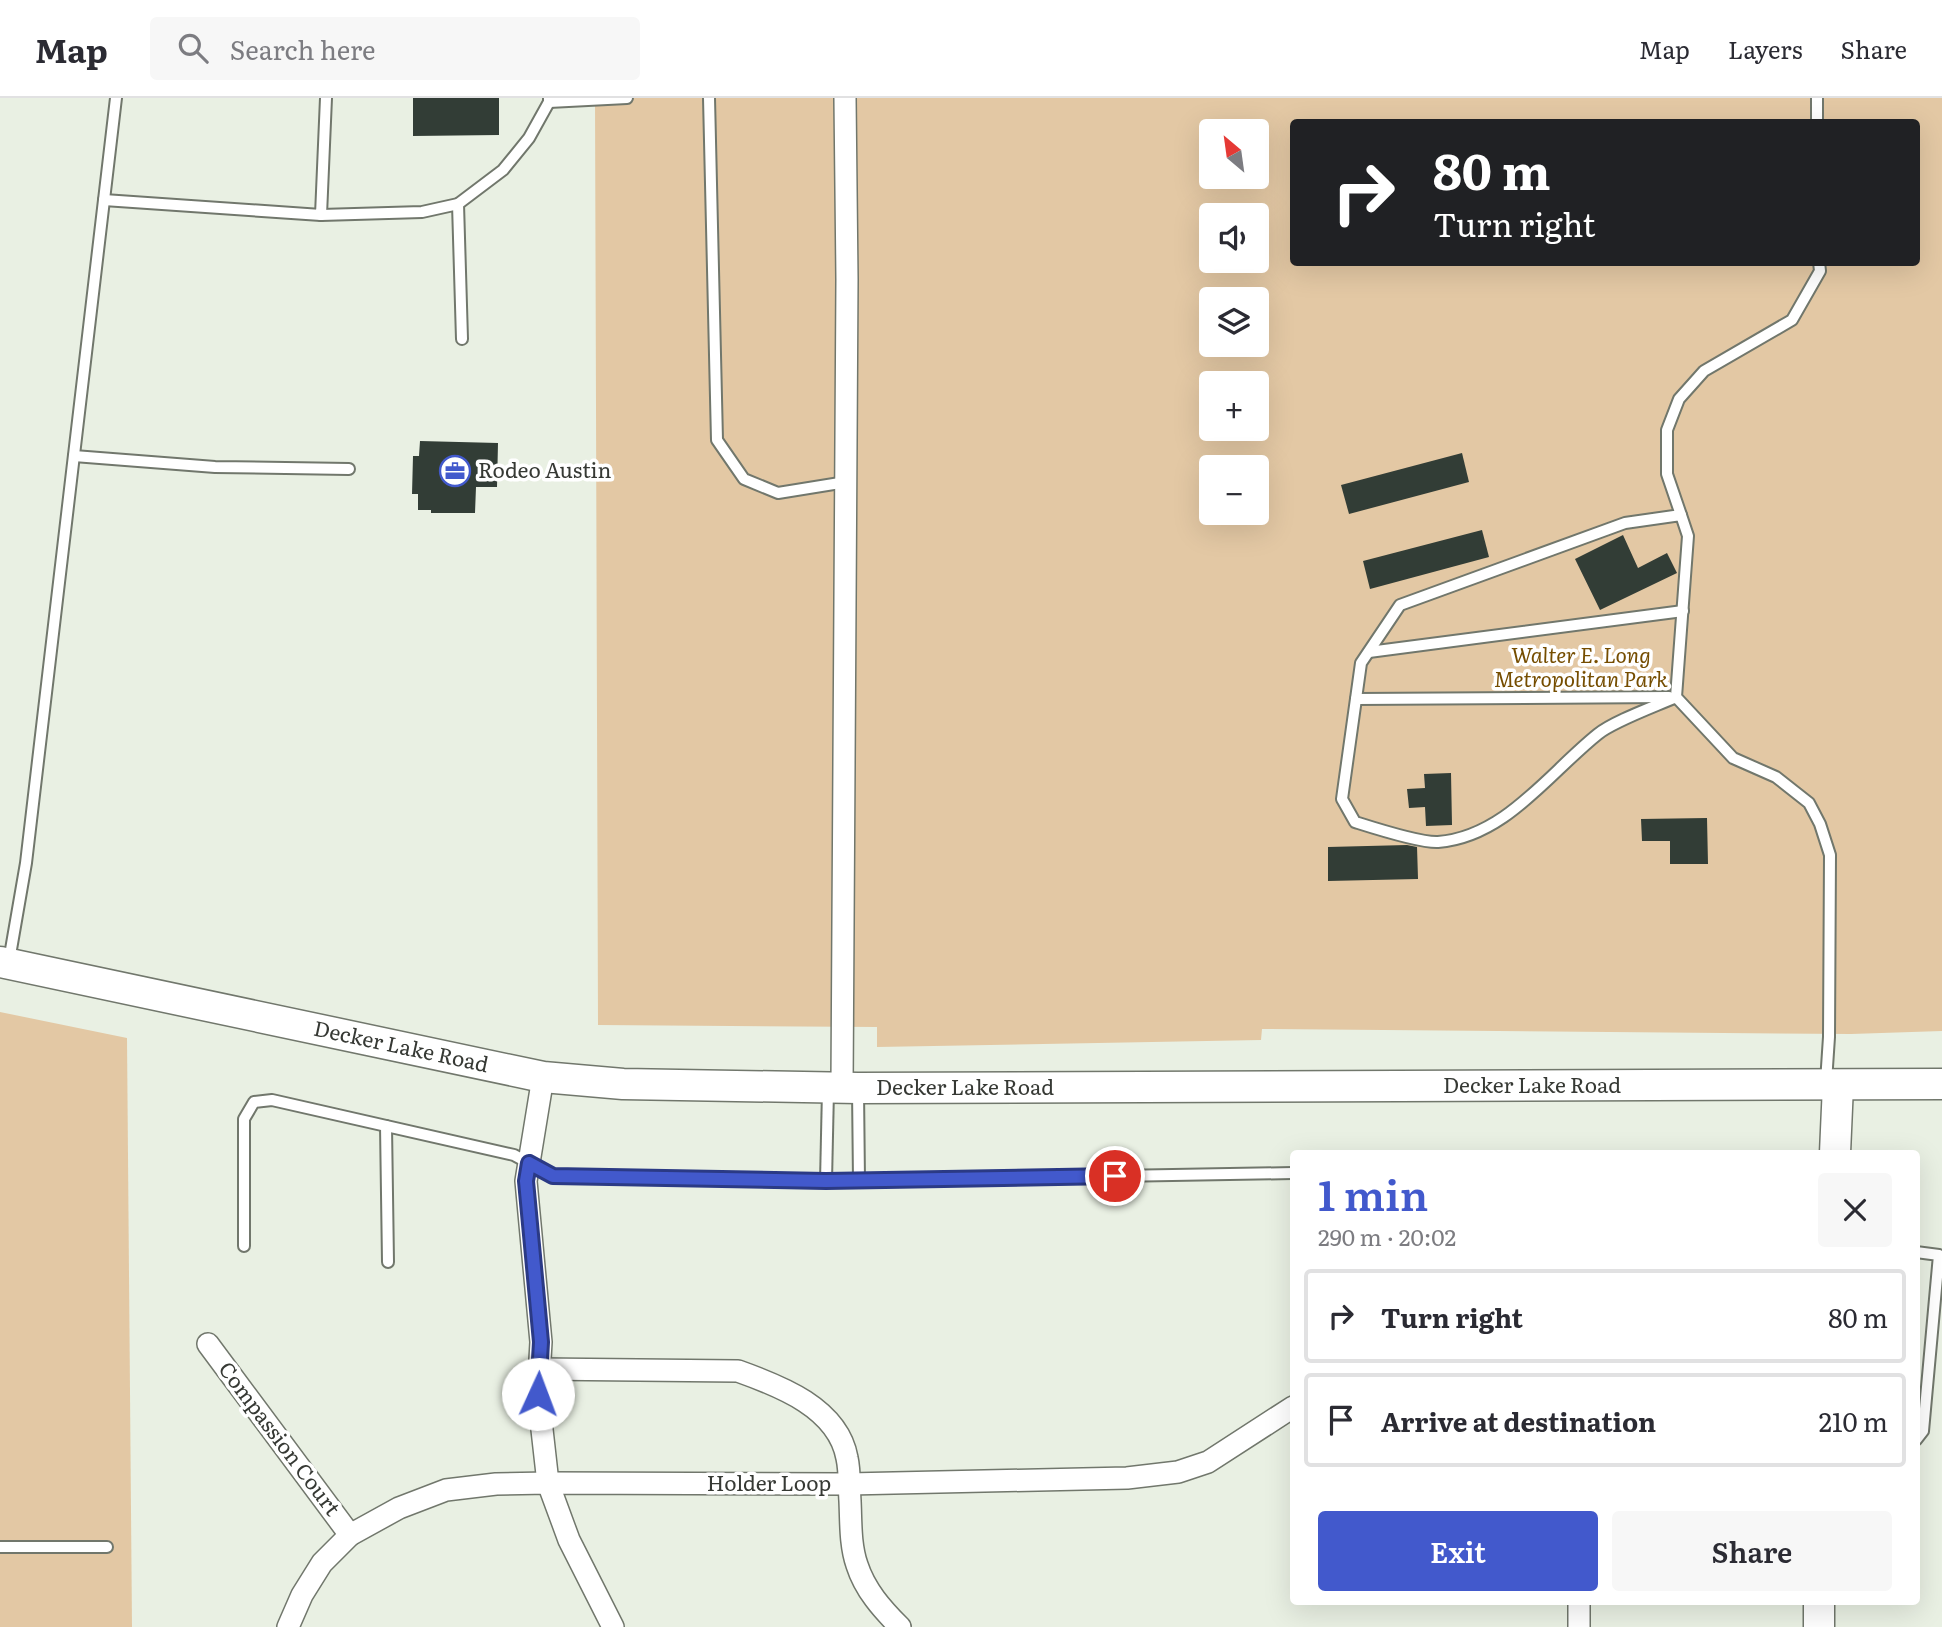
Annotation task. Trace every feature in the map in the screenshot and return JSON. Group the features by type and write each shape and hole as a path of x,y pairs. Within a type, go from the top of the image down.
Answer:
{"main road":[{"name":"Decker Lake Road","path":"4,963 543,1077 623,1084 843,1087 1942,1084"},
{"path":"1832,1085 1835,1150"},
{"path":"1819,1605 1819,1627"}],"street":[{"path":"843,1087 845,98"},
{"path":"543,1077 526,1181 541,1342 538,1394 548,1483 569,1540 613,1627"},
{"name":"Compassion Court","path":"208,1344 350,1535"},
{"path":"538,1369 738,1371 805,1401 823,1416 839,1435 847,1457 852,1539 857,1565 869,1591 900,1627"},
{"name":"Holder Loop","path":"288,1627 302,1595 322,1563 350,1535 398,1508 446,1490 496,1484 548,1483 849,1484 1127,1478 1178,1472 1208,1462 1290,1409"},
{"path":"1579,1605 1579,1627"}],"lane":[{"path":"4,963 26,863 116,98"},
{"path":"321,215 326,98"},
{"path":"104,200 321,215 422,212 458,204 503,170 529,138 549,100 627,98"},
{"path":"709,98 717,440 744,479 778,493 846,482"},
{"path":"1817,98 1817,119"},
{"path":"458,204 462,339"},
{"path":"1676,697 1688,536 1667,474 1667,430 1679,399 1704,371 1792,320 1819,271 1819,266"},
{"path":"74,456 215,467 349,469"},
{"path":"1676,697 1601,731 1505,817 1467,837 1435,842 1355,822 1342,799 1361,663 1400,605 1625,523 1681,515"},
{"path":"1369,652 1683,611"},
{"path":"1356,699 1676,697 1733,758 1776,777 1810,803 1830,855 1829,1037 1832,1085"},
{"path":"843,1087 859,1181"},
{"path":"826,1181 843,1087"},
{"path":"244,1247 244,1119 254,1102 272,1100 514,1155 553,1176 859,1181 1290,1173"},
{"path":"386,1126 388,1262"},
{"path":"1920,1252 1941,1255 1923,1431 1920,1435"},
{"path":"0,1547 107,1547"}],"green space":[{"name":"Walter E. Long Metropolitan Park","path":"595,98 1942,98 1942,1031 1851,1034 1262,1029 1261,1040 877,1047 877,1027 598,1025"},
{"path":"0,1012 127,1038 132,1627 0,1627"}],"building":[{"path":"413,98 499,98 499,135 413,136"},
{"name":"Rodeo Austin","path":"420,441 498,443 497,487 476,487 475,513 431,513 431,510 418,510 418,494 412,494 413,456 419,456"},
{"path":"1462,453 1469,482 1349,514 1341,485"},
{"path":"1482,530 1489,557 1370,589 1363,561"},
{"path":"1623,535 1638,568 1667,553 1677,573 1600,610 1575,559"},
{"path":"1451,773 1452,825 1426,826 1425,807 1409,808 1407,789 1425,788 1424,774"},
{"path":"1707,818 1708,864 1670,864 1670,841 1642,841 1641,819"},
{"path":"1328,847 1417,847 1418,879 1328,881"}],"place":[{"name":"Rodeo Austin","path":"455,471"}],"route":[{"path":"538,1394 541,1342 526,1181 529,1163 553,1176 826,1181 1115,1176"}]}
